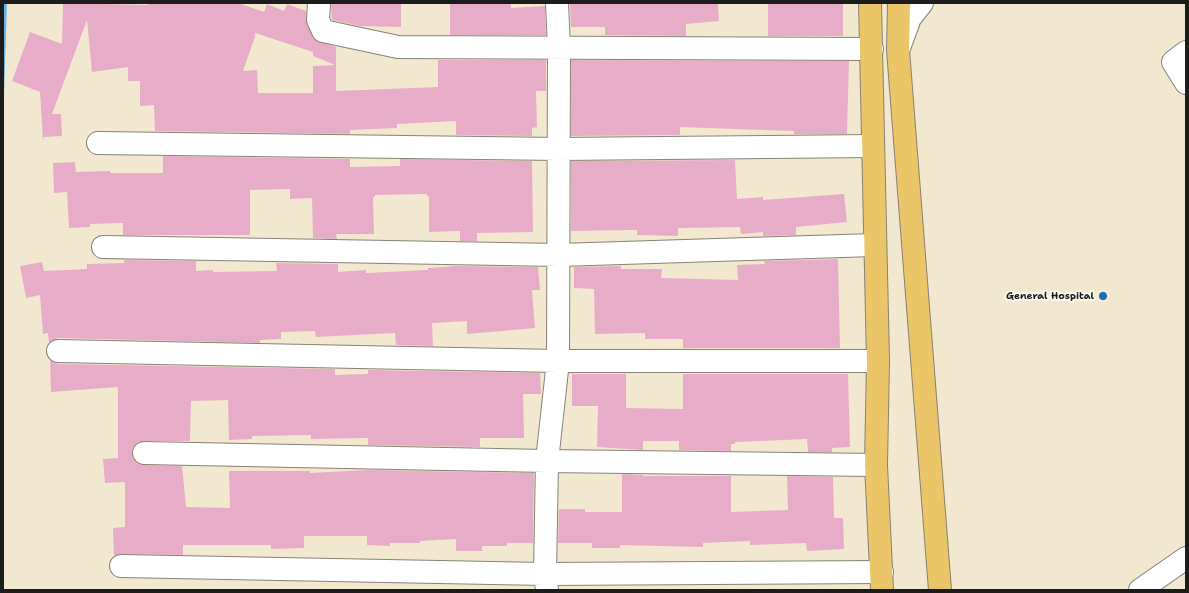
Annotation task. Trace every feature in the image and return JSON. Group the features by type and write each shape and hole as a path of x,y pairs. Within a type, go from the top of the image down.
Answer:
{"main road":[{"path":"870,3 872,49 874,245 878,360 876,465 882,581"},
{"path":"899,3 898,50 940,590"}],"street":[{"path":"319,3 318,20 323,31 398,48 872,49"},
{"path":"546,582 547,461 558,361 560,48 557,3"},
{"path":"898,50 910,18 922,3"},
{"path":"1186,52 1173,62 1186,83"},
{"path":"98,143 559,149 872,146"},
{"path":"103,247 559,255 874,245"},
{"path":"58,351 558,361 878,360"},
{"path":"144,453 547,461 876,465"},
{"path":"1140,590 1186,558"},
{"path":"121,566 546,582 882,581"}],"water":[{"path":"3,3 7,3 3,126"}],"building":[{"path":"63,3 148,5 149,3 238,3 264,12 267,4 284,11 287,4 306,11 307,25 315,40 336,47 336,91 438,87 438,60 546,60 546,91 536,91 537,127 532,128 532,136 456,135 456,121 397,124 397,128 350,130 350,134 155,131 154,105 140,106 140,81 128,81 128,67 92,72 87,20 52,114 61,114 62,136 44,137 43,141 40,92 12,81 30,32 62,44","holes":["255,33 313,52 313,56 335,65 313,66 313,93 258,93 257,70 243,71 255,37"]},
{"path":"331,3 401,3 401,27 360,26 332,20"},
{"path":"450,3 511,3 511,8 545,6 546,35 450,35"},
{"path":"570,3 718,3 719,21 686,24 686,36 605,35 605,27 571,27"},
{"path":"768,3 843,3 843,36 768,36"},
{"path":"571,60 849,61 847,134 794,134 794,131 680,127 680,135 571,136"},
{"path":"163,156 350,159 350,167 400,166 400,159 532,161 533,232 477,233 477,241 460,241 460,231 429,232 429,196 427,196 427,194 375,195 375,197 373,197 374,234 336,234 337,239 313,238 312,198 290,199 290,189 250,190 250,235 123,235 123,223 90,224 90,227 69,228 67,192 54,193 53,163 75,162 76,172 110,171 110,173 163,173"},
{"path":"735,160 737,199 763,197 763,200 844,194 847,222 796,227 796,235 763,236 763,232 741,234 740,227 678,228 678,236 637,235 637,230 571,231 571,161"},
{"path":"838,259 840,348 683,348 683,339 645,339 645,333 595,334 594,289 574,288 574,267 621,266 621,269 662,269 661,278 738,280 737,265 765,264 764,261"},
{"path":"124,260 196,261 196,271 213,270 213,272 277,271 276,263 338,264 338,272 366,270 366,273 428,270 428,268 457,266 538,267 540,290 532,290 535,328 467,334 467,321 432,323 433,346 396,345 395,333 316,337 315,331 281,332 281,339 260,340 260,343 58,338 49,343 48,333 43,334 40,295 26,298 20,266 42,262 44,271 87,269 87,264 124,263"},
{"path":"50,360 58,364 335,369 335,375 368,374 368,370 540,373 541,394 523,394 524,438 480,438 480,447 368,445 368,438 311,439 311,435 252,436 252,439 229,440 228,400 191,401 190,441 138,442 133,447 132,452 133,459 138,464 182,466 186,507 230,508 229,471 310,471 310,473 368,470 534,473 533,543 507,543 507,546 482,546 482,551 456,551 456,539 420,541 420,543 390,543 390,546 367,545 367,536 304,536 304,548 271,549 271,545 183,545 183,555 121,554 114,556 113,528 125,527 125,482 105,483 103,459 118,458 118,387 51,392"},
{"path":"572,374 626,374 626,408 683,409 683,374 848,374 850,447 832,448 832,452 808,452 807,439 735,442 735,444 731,444 731,451 679,450 679,441 643,441 643,450 597,447 598,406 572,406"},
{"path":"622,474 643,476 731,476 731,512 788,510 787,476 833,477 834,518 843,518 844,549 807,551 806,543 750,545 750,541 703,543 703,547 620,545 620,548 592,548 592,543 558,543 559,509 585,509 585,512 622,512"}],"place":[{"name":"General Hospital","path":"1103,296"}]}
